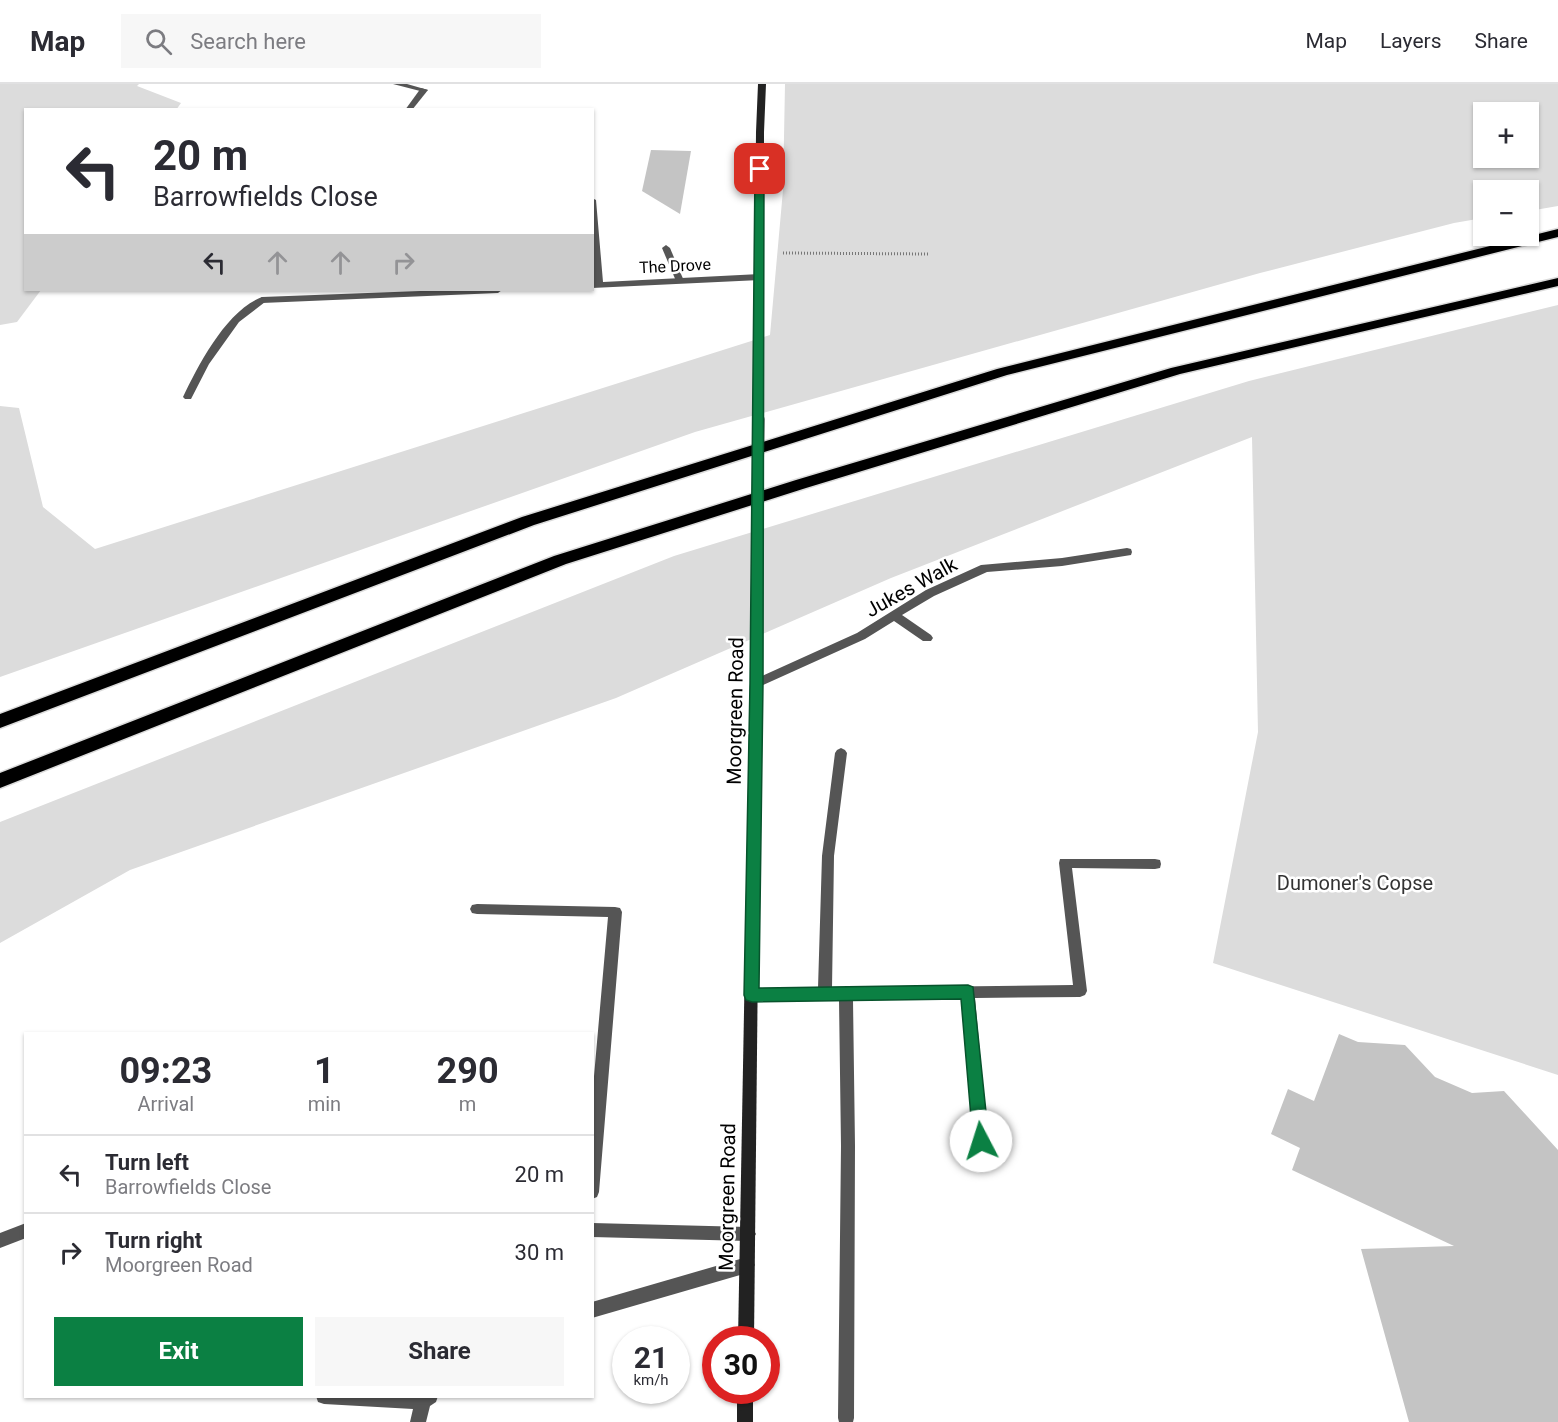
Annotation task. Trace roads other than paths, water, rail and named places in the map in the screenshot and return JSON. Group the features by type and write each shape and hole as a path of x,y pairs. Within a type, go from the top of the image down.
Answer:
{"highway":[{"path":"0,721 528,521 1002,372 1558,233"},
{"path":"0,781 560,560 801,484 1176,371 1558,282"}],"street":[{"path":"397,84 424,90 410,108"},
{"name":"Moorgreen Road","path":"746,1326 757,683 762,84"},
{"path":"594,242 596,285"},
{"path":"666,249 680,281"},
{"name":"The Drove","path":"596,285 760,277"},
{"path":"188,396 204,364 236,320 262,300 269,291"},
{"path":"262,300 474,291"},
{"name":"Jukes Walk","path":"757,683 861,636 930,593 985,568 1062,562 1127,552"},
{"path":"894,615 927,638"},
{"path":"825,994 828,856 841,753"},
{"path":"752,995 1080,991 1065,863 1155,864"},
{"path":"477,909 615,912 594,1168"},
{"path":"968,992 981,1141"},
{"path":"846,993 848,1146 846,1418"},
{"path":"594,1230 748,1234"},
{"path":"0,1242 24,1231"},
{"path":"594,1309 747,1265"},
{"path":"392,1398 426,1399 418,1422"},
{"path":"744,1422 745,1404"}],"park label":[{"name":"Dumoner's Copse","path":"1355,883"}]}
